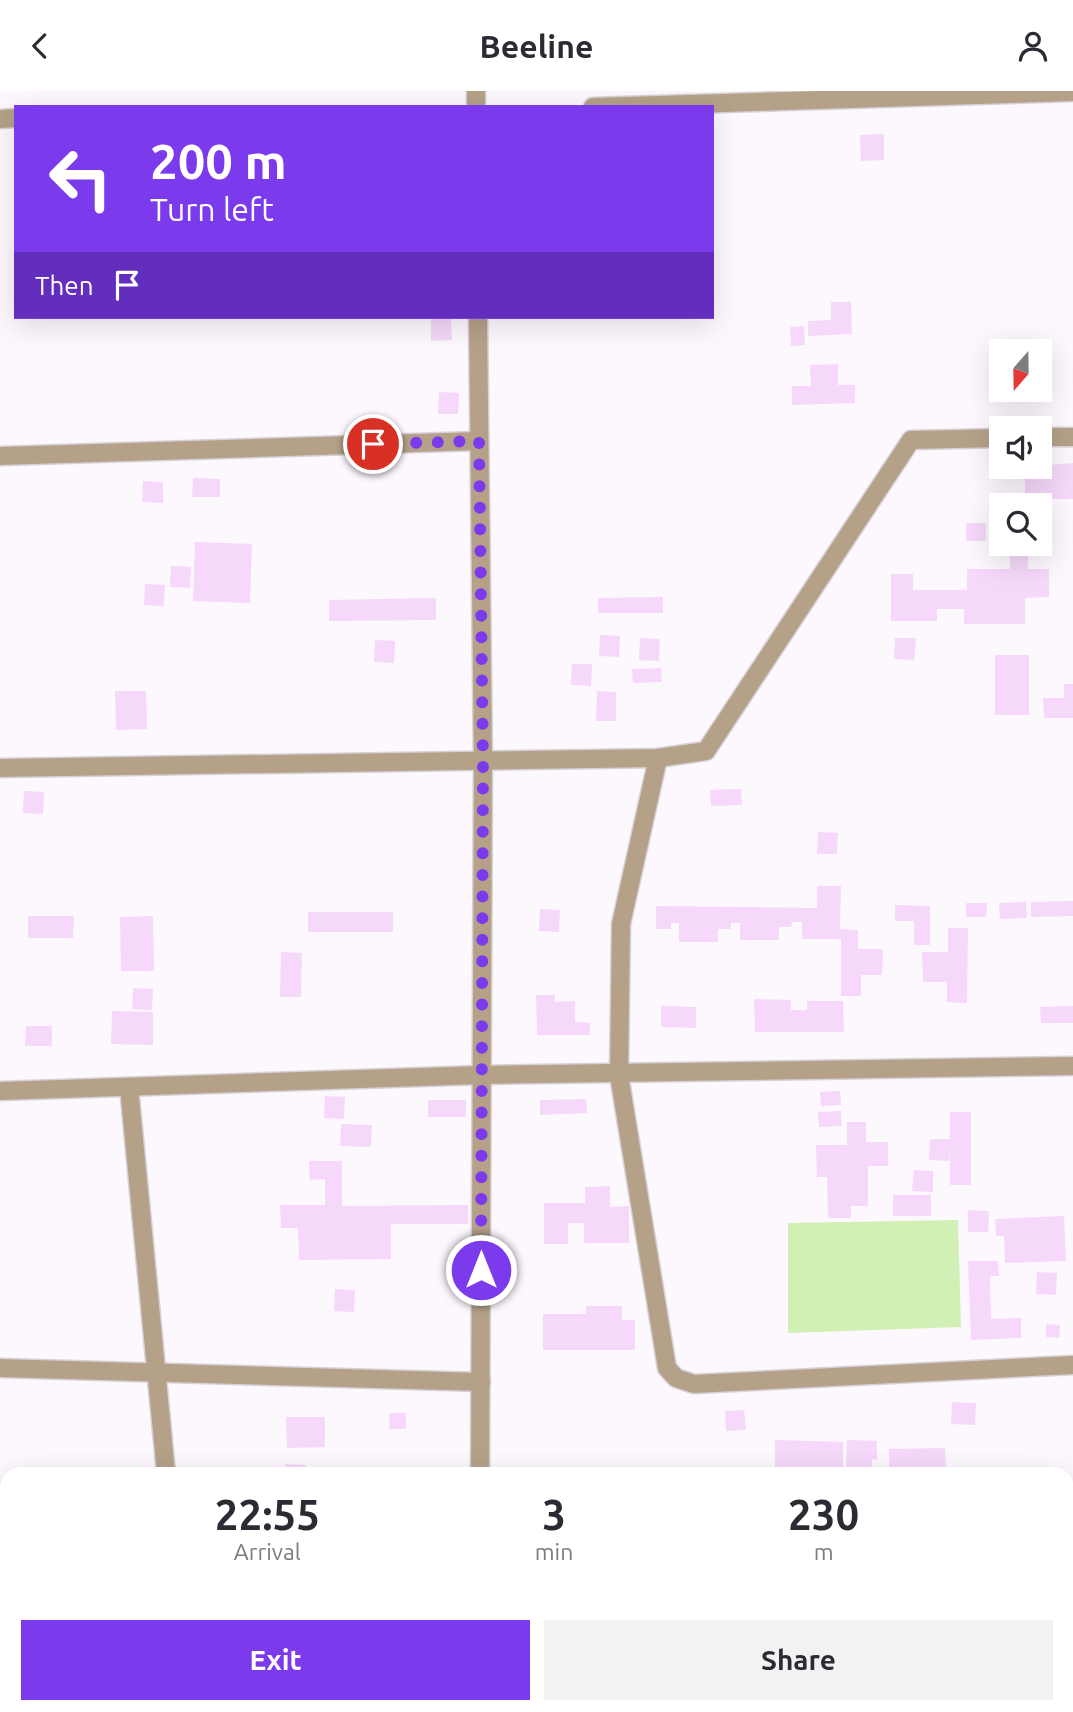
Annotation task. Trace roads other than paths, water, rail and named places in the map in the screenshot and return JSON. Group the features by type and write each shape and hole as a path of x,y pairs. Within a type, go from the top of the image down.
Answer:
{"street":[{"path":"657,105 1073,92"},
{"path":"478,319 483,762 480,1467"},
{"path":"1052,437 1073,437"},
{"path":"0,768 658,758 706,751 911,440 989,438"},
{"path":"0,456 479,441"},
{"path":"658,758 621,924 619,1075 667,1367 676,1378 694,1384 734,1384 1073,1365"},
{"path":"0,1091 482,1075 1073,1066"},
{"path":"129,1087 165,1467"},
{"path":"0,1368 481,1382"}]}
